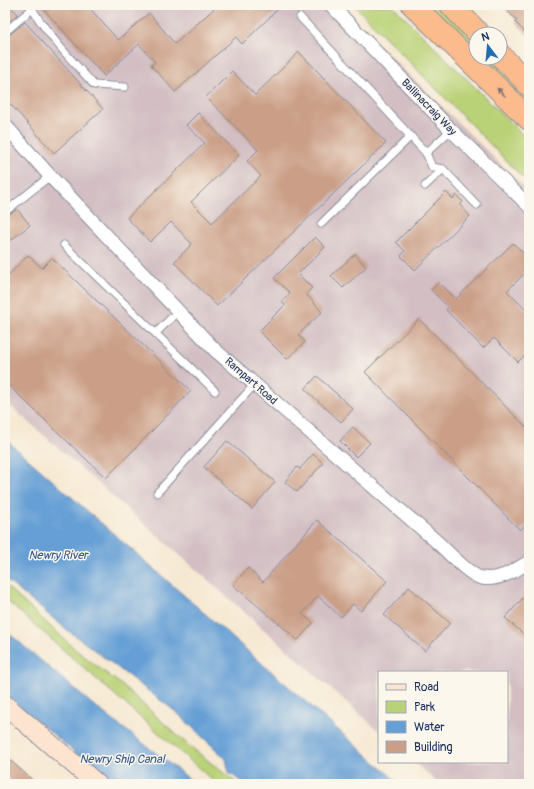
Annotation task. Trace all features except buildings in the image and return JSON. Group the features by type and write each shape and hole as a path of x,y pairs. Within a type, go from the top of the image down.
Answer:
{"highway":[{"path":"413,5 529,119"},
{"path":"450,5 471,26"},
{"path":"508,63 529,85"}],"main road":[{"path":"5,705 97,784"}],"street":[{"name":"Ballinacraig Way","path":"332,5 451,130 529,206"},
{"name":"Rampart Road","path":"5,125 50,176 215,350 470,572 481,578 494,578 512,572 529,562"}],"lane":[{"path":"5,32 31,7 36,16 68,56 94,85 125,86"},
{"path":"300,16 426,153 432,167 443,170 477,205"},
{"path":"426,153 451,130"},
{"path":"321,224 411,136"},
{"path":"425,186 443,170"},
{"path":"5,212 50,176"},
{"path":"64,245 215,391"},
{"path":"156,333 178,311"},
{"path":"157,493 255,384"}],"shaded area":[{"path":"5,5 338,5 529,192 529,784 439,784 415,763 508,763 508,671 378,671 378,730 5,401"}],"green space":[{"path":"354,5 392,5 529,141 529,184"},
{"path":"424,5 440,5 468,33 468,48"},
{"path":"486,66 501,66 529,94 529,109"},
{"path":"5,585 76,650 123,686 188,745 238,784 217,784 5,599"}],"water":[{"name":"Newry River","path":"5,439 400,784 246,784 229,773 226,759 176,712 66,629 5,579"},
{"name":"Newry Ship Canal","path":"5,630 92,704 196,784 113,784 5,694"}]}
